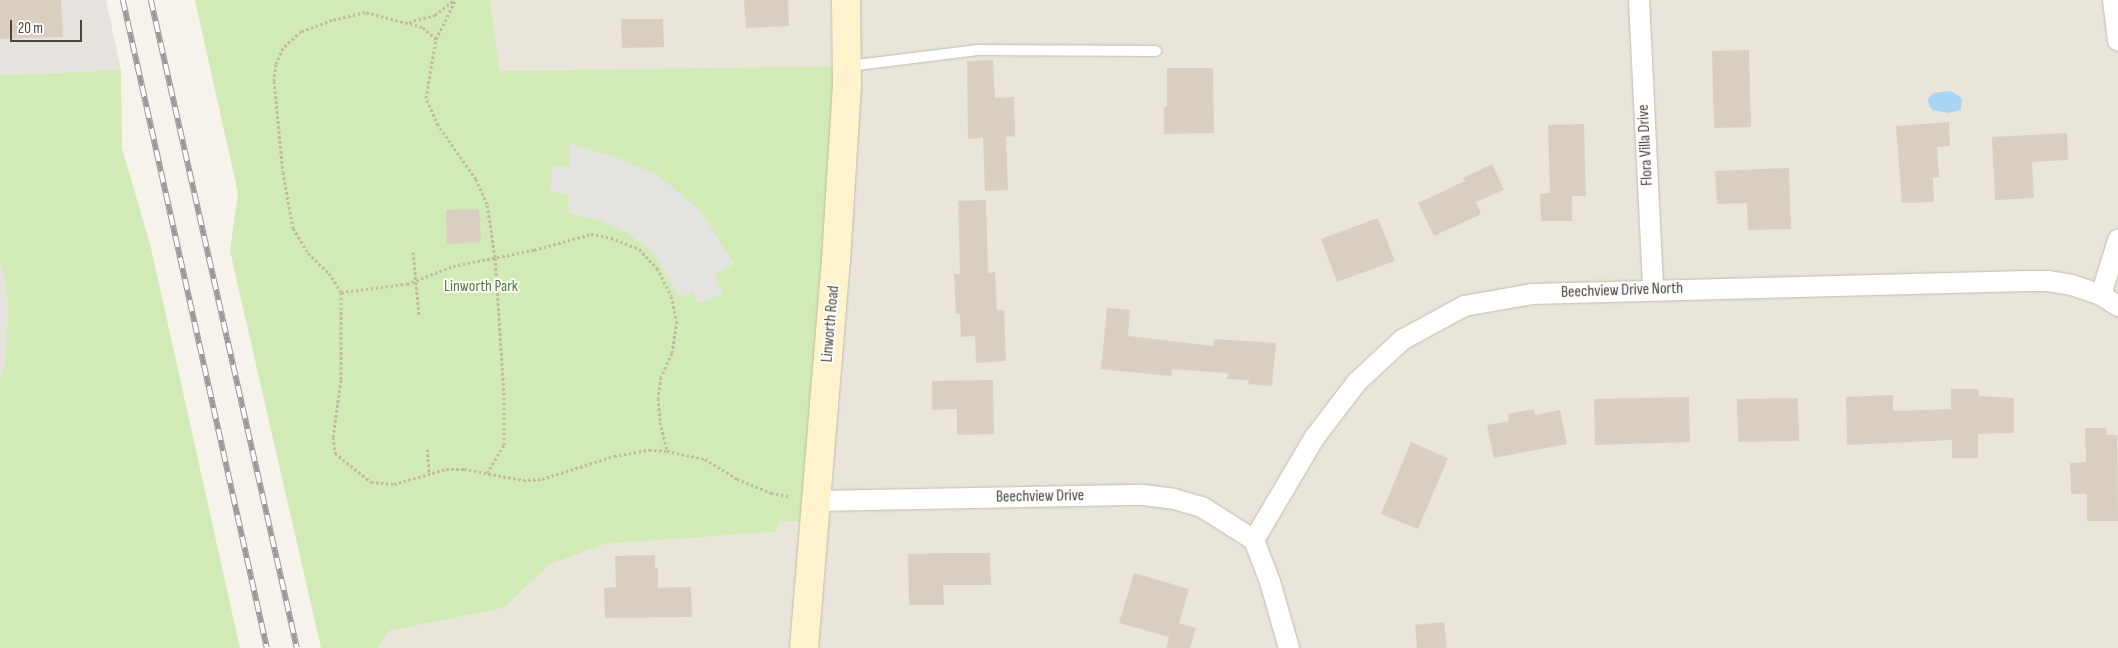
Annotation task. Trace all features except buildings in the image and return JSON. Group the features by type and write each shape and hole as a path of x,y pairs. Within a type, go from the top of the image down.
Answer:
{"main road":[{"name":"Linworth Road","path":"804,648 836,260 848,66 846,0"}],"street":[{"name":"Flora Villa Drive","path":"1639,0 1653,289"},
{"path":"2113,0 2118,40"},
{"path":"2101,295 2118,240"},
{"name":"Beechview Drive North","path":"1254,540 1315,437 1357,382 1402,340 1464,306 1533,294 1653,289 2048,281 2072,285 2101,295 2118,306"},
{"name":"Beechview Drive","path":"816,501 1143,495 1174,499 1202,507 1254,540"},
{"path":"1254,540 1270,582 1289,648"}],"lane":[{"path":"848,66 978,50 1156,51"}],"path":[{"path":"408,22 435,16 455,0"},
{"path":"455,0 436,39 426,98 438,125 476,179 487,204 495,258 504,395 504,445 487,473"},
{"path":"436,39 422,27 365,12 332,20 301,31 283,48 276,64 274,90 283,172 293,228 308,253 330,274 341,292 341,380 333,437 335,453 371,482 394,484 446,469 487,473 523,480 542,479 614,456 649,450 667,451 705,459 737,479 771,493 816,501"},
{"path":"341,292 407,284 454,266 495,258 591,234 611,238 639,249 657,268 671,296 677,321 672,353 661,377 658,398 660,422 667,451"},
{"path":"412,252 419,315"},
{"path":"427,449 429,474"}],"shaded area":[{"path":"0,0 106,0 121,70 0,75"},
{"path":"490,0 2118,0 2118,648 378,648 389,631 504,608 550,564 606,544 776,532 779,521 803,522 841,67 500,71"},
{"path":"570,144 615,157 656,174 701,211 734,264 715,274 723,293 697,304 693,292 679,297 654,253 626,232 599,220 569,213 568,194 551,192 552,166 570,167"},
{"path":"0,261 5,280 8,308 5,366 0,377"}],"green space":[{"name":"Linworth Park","path":"195,0 490,0 500,71 841,66 804,522 779,521 776,532 606,544 550,564 504,608 389,631 378,648 321,648 230,251 238,193"},
{"path":"121,70 122,148 151,248 240,648 0,648 0,377 5,366 8,308 5,280 0,261 0,75"}],"water":[{"path":"1951,91 1962,98 1961,110 1948,113 1933,110 1929,106 1928,99 1933,93"}],"railway":[{"path":"123,0 267,648"},
{"path":"151,0 297,648"}]}
